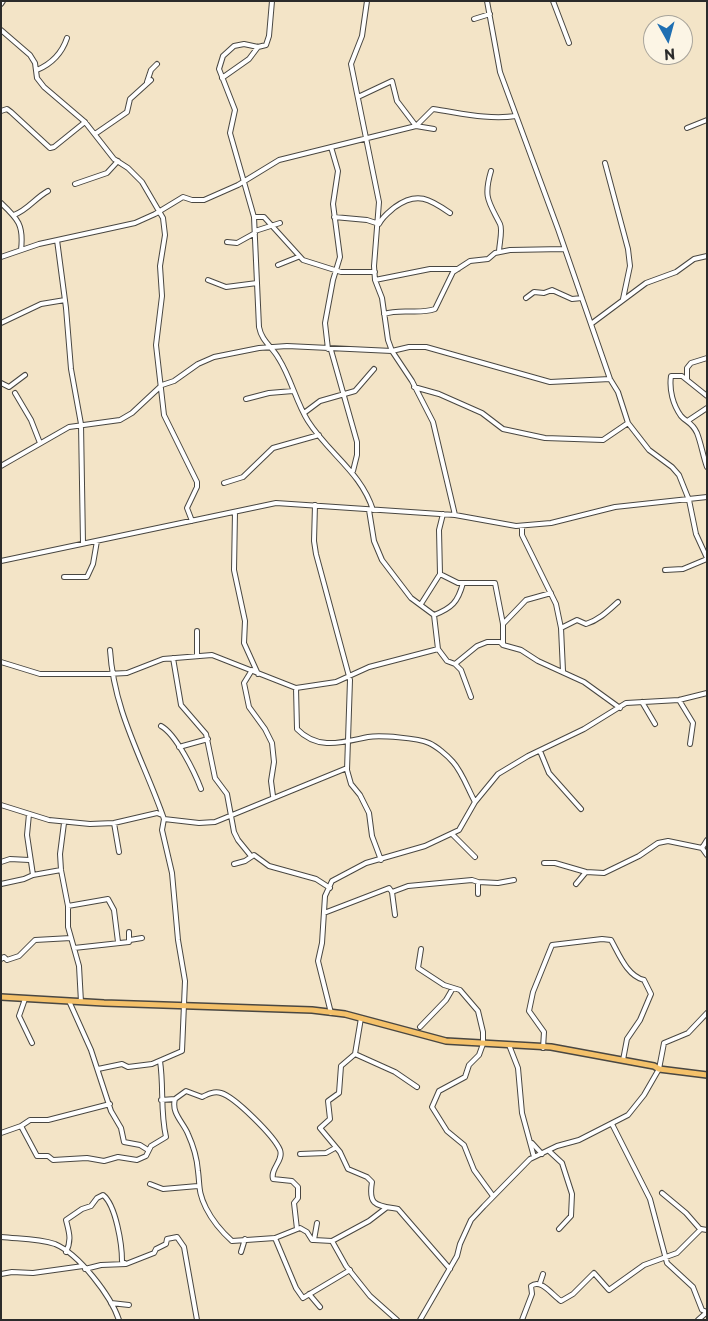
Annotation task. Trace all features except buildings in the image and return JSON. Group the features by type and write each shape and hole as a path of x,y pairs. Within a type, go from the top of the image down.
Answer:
{"main road":[{"path":"1,997 81,1002 312,1010 361,1018 431,1038 543,1048 623,1060 654,1066 659,1069 707,1076"}],"street":[{"path":"272,1 268,42 263,47 239,44 228,49 220,63 222,78 235,110 230,133 254,217 259,327 263,340 279,358 304,413 331,451 352,470 371,510 374,541 382,560 411,598 434,615 438,649 447,661 455,664 461,670 471,698"},
{"path":"367,1 362,36 351,64 380,202 375,280 392,351 432,422 455,515"},
{"path":"486,1 500,72 610,379 618,392 628,423 648,450 672,467 679,476 689,500 696,534 707,559 683,568 665,570"},
{"path":"553,1 569,43"},
{"path":"474,19 490,14"},
{"path":"1,30 30,55 37,70 37,78 44,87 85,122 118,161 142,182 162,218 165,235 160,259 162,296 156,345 164,415 197,482 197,487 187,508 192,521"},
{"path":"37,70 48,65 64,46 67,38"},
{"path":"222,78 248,59 258,47"},
{"path":"146,84 151,70 157,64"},
{"path":"95,134 127,112 130,99 152,80"},
{"path":"358,97 392,81 397,101 416,126"},
{"path":"1,111 7,109 11,112 50,148 54,147 85,122"},
{"path":"416,126 432,110 504,118 516,116"},
{"path":"687,128 707,120"},
{"path":"1,257 57,240 135,224 183,197 192,200 204,200 244,181 279,160 416,126 434,129"},
{"path":"331,146 339,175 332,204 340,247 337,271 333,280 325,323 325,336 358,448 352,470"},
{"path":"75,184 107,173 118,161"},
{"path":"605,163 621,229 628,246 630,266 623,299"},
{"path":"491,171 488,193 492,212 500,225 499,252"},
{"path":"14,215 24,212 38,197 48,191"},
{"path":"378,224 384,215 408,199 424,198 450,213"},
{"path":"1,203 18,219 22,239 20,250"},
{"path":"254,217 264,217 298,257 310,264 337,271 375,272"},
{"path":"334,217 366,220 378,224"},
{"path":"227,242 237,243 271,224 280,223"},
{"path":"22,239 28,248"},
{"path":"57,240 71,369 81,424 83,543"},
{"path":"375,280 430,269 458,269 470,261 488,259 499,252 564,249"},
{"path":"591,324 623,299 654,279 676,272 694,259 707,256"},
{"path":"278,266 298,257"},
{"path":"384,314 400,310 428,311 435,309 452,270"},
{"path":"208,280 226,287 257,283"},
{"path":"526,298 534,292 552,290 572,299 582,298"},
{"path":"1,323 41,304 65,300"},
{"path":"1,466 65,428 81,424 120,420 132,413 162,385 174,381 206,360 259,348 287,346 392,351 409,347 426,347 550,382 610,379"},
{"path":"687,380 689,365 707,358"},
{"path":"304,413 320,401 356,391 374,369"},
{"path":"1,383 8,387 25,375"},
{"path":"707,396 682,376 671,376 669,389 675,406 683,418 688,419 696,433 707,467"},
{"path":"414,387 439,394 482,413 503,429 545,438 599,441 628,423"},
{"path":"246,399 269,392 293,391"},
{"path":"15,393 31,420 40,443"},
{"path":"688,419 707,408"},
{"path":"224,483 243,477 273,448 319,435"},
{"path":"1,561 276,503 455,515 506,526 522,526 551,524 615,507 707,497"},
{"path":"315,506 314,541 316,554 328,591 349,678 351,697 346,767 351,784 360,795 369,813 372,836 381,860"},
{"path":"235,512 234,570 245,621 244,643 258,674"},
{"path":"421,604 440,574 439,530 442,514"},
{"path":"522,526 522,535 558,611 561,628 563,671"},
{"path":"64,577 87,577 93,564 97,541"},
{"path":"440,574 455,582 495,583 503,624 503,646"},
{"path":"434,615 448,610 458,601 463,583"},
{"path":"503,624 526,600 551,593"},
{"path":"561,628 577,620 586,624 591,622 602,616 618,602"},
{"path":"197,631 197,655"},
{"path":"455,664 482,643 500,642 503,646 522,650 538,661 563,671 593,687 620,708"},
{"path":"1,662 40,674 112,674 127,672 158,660 212,655 296,688 349,678 369,667 438,649"},
{"path":"98,1069 122,1064 128,1068 160,1062 182,1051 185,1006 185,980 178,940 172,873 162,830 163,817 127,727 112,674 110,650"},
{"path":"173,658 181,706 189,717 198,724 208,739 215,778 227,794 234,832 238,840 252,856 268,866 316,879 330,888"},
{"path":"253,664 244,683 249,707 265,729 272,744 274,762 270,781 274,796"},
{"path":"296,688 297,729 314,741 347,743 368,737 384,736 429,743 453,762 475,802"},
{"path":"331,1013 318,961 322,943 325,896 332,881 366,863 424,846 452,834 465,823 475,802 498,774 584,730 626,703 679,700 707,693"},
{"path":"679,700 693,723 690,744"},
{"path":"642,702 655,724"},
{"path":"161,726 167,730 179,747 198,779 201,789"},
{"path":"179,747 208,739"},
{"path":"540,751 549,773 581,809"},
{"path":"157,813 163,817 207,824 232,816 274,796 346,767"},
{"path":"1,805 64,823 114,823 157,813 160,809"},
{"path":"30,814 27,828 29,860 33,875"},
{"path":"64,823 61,870 68,906 68,927 79,966 81,1002"},
{"path":"114,823 119,852"},
{"path":"452,834 475,857"},
{"path":"702,848 707,840"},
{"path":"544,863 555,863 586,872 604,872 639,856 662,841 702,848 707,854"},
{"path":"234,864 252,856"},
{"path":"1,862 29,860"},
{"path":"1,884 61,870"},
{"path":"576,884 586,872"},
{"path":"392,892 408,886 472,880 478,882 498,882 514,880"},
{"path":"478,882 478,894"},
{"path":"324,913 389,888 392,892 394,915"},
{"path":"68,906 108,899 114,910 118,942"},
{"path":"130,932 130,940"},
{"path":"1,958 8,960 19,956 35,940 71,938"},
{"path":"74,948 129,942 130,940 142,938"},
{"path":"543,1048 544,1032 529,1011 533,992 552,945 602,939 611,940 631,972 638,979 644,980 651,994 643,1015 627,1039 623,1060"},
{"path":"421,948 418,968 434,980 460,990 478,1011 483,1032 483,1044 479,1055 470,1065 465,1078 439,1091 432,1107 447,1131 464,1145 474,1170 493,1196"},
{"path":"420,1026 446,1000 453,988"},
{"path":"25,999 19,1016 32,1043"},
{"path":"69,1001 98,1069 111,1111 119,1121 124,1142 140,1145 148,1150"},
{"path":"422,1319 450,1269 471,1220 493,1196 534,1157 612,1124 634,1109 659,1069 664,1043 688,1033 707,1013"},
{"path":"361,1018 355,1054 341,1066 339,1093 328,1101 330,1119 320,1128 336,1148 348,1169 367,1177 372,1182 369,1196 372,1200 386,1208 398,1209 450,1269"},
{"path":"509,1046 518,1068 520,1104 534,1157"},
{"path":"355,1054 395,1072 417,1087"},
{"path":"21,1126 37,1156 48,1156 53,1160 86,1158 104,1161 118,1157 136,1160 146,1156 148,1150 166,1137 161,1100 164,1082 160,1062"},
{"path":"161,1100 175,1099 186,1091 202,1097 222,1093 239,1105 262,1126 280,1149 281,1155 272,1174 274,1179 292,1181 298,1187 298,1198 294,1203 297,1229"},
{"path":"175,1099 174,1109 196,1155 199,1173 198,1186 207,1210 232,1241 275,1238 297,1229 305,1230 312,1240 332,1241 369,1221 386,1208"},
{"path":"1,1133 21,1126 30,1120 61,1117 110,1104"},
{"path":"612,1124 650,1199 667,1257 667,1263 693,1287 702,1310 707,1312 698,1320"},
{"path":"531,1141 542,1154"},
{"path":"300,1154 326,1153 336,1148"},
{"path":"549,1151 562,1163 572,1194 571,1216 560,1229"},
{"path":"150,1184 162,1188 198,1186"},
{"path":"662,1193 686,1213 700,1229 707,1230"},
{"path":"66,1252 70,1244 70,1231 66,1220 82,1209 91,1206 97,1198 103,1195 108,1199 113,1213 122,1247 122,1261 126,1264"},
{"path":"314,1240 317,1223"},
{"path":"540,1283 561,1301 573,1294 594,1273 609,1290 644,1265 667,1257 683,1248 700,1229"},
{"path":"1,1274 12,1272 33,1273 126,1264 154,1253 156,1249 166,1244 167,1239 177,1237 184,1246 197,1320"},
{"path":"1,1238 34,1239 57,1245 84,1267 111,1303 119,1320"},
{"path":"275,1238 298,1293 303,1298 350,1270"},
{"path":"241,1252 245,1239"},
{"path":"332,1241 350,1270 370,1296 398,1320"},
{"path":"540,1283 543,1274"},
{"path":"522,1320 532,1294 530,1286 540,1283"},
{"path":"309,1294 320,1307"},
{"path":"111,1303 129,1305"}]}
